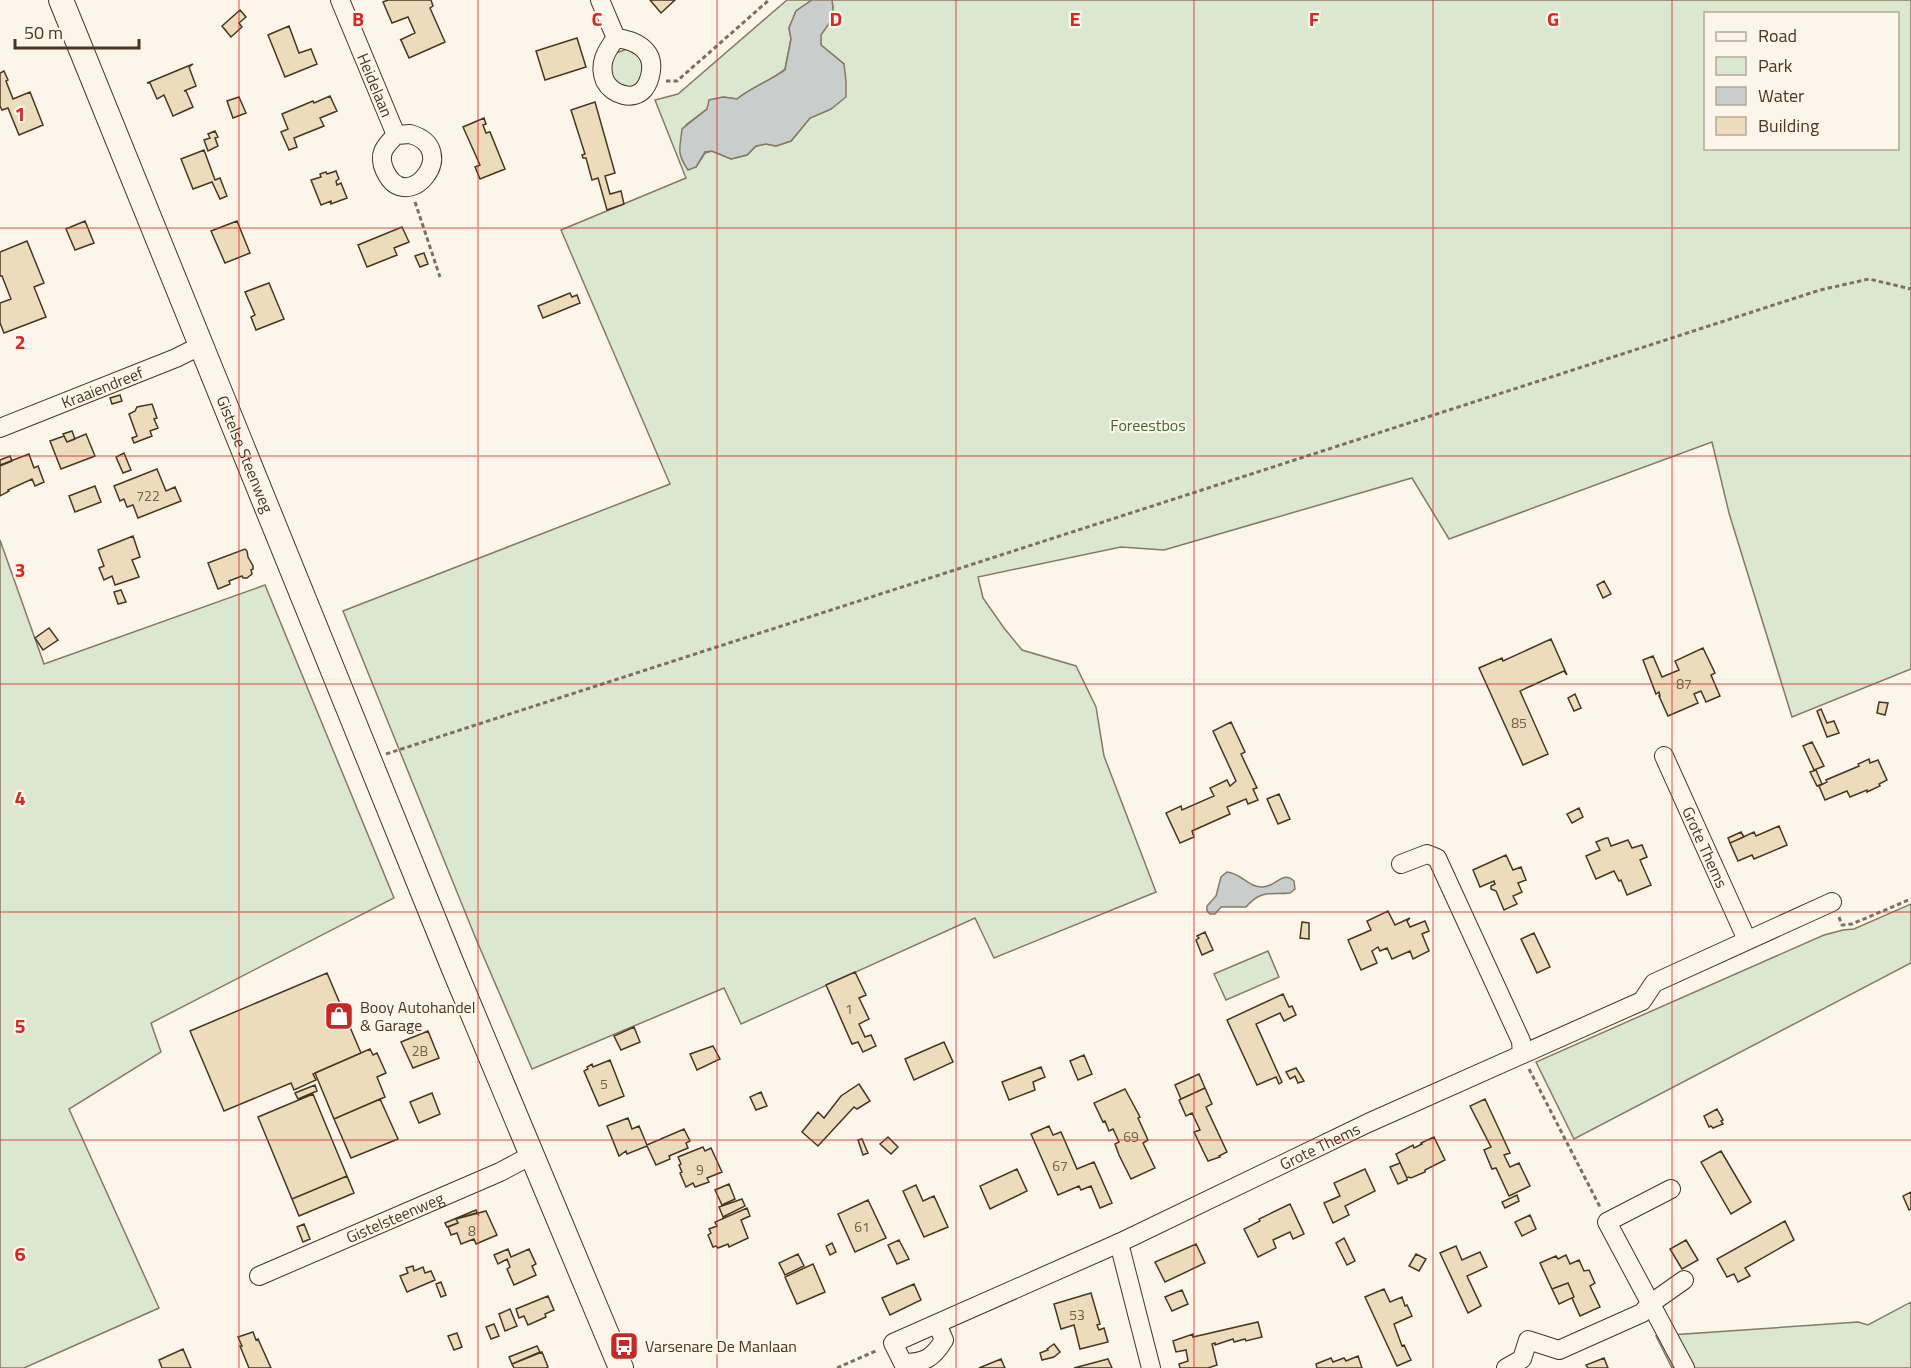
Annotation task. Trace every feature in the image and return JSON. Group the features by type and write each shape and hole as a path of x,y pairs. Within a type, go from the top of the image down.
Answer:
{"main road":[{"name":"Gistelse Steenweg","path":"61,0 532,1155"},
{"path":"532,1155 621,1368"}],"street":[{"name":"Heidelaan","path":"340,0 396,135"},
{"path":"600,0 616,38"},
{"path":"616,38 632,40 646,49 652,63 649,80 643,91 631,95 619,95 609,87 603,76 602,63 616,38"},
{"name":"Heidelaan","path":"396,135 419,136 428,144 432,155 430,167 425,178 417,185 396,185 388,177 381,164 384,148 396,135"},
{"name":"Kraaiendreef","path":"0,428 176,358 202,345"},
{"name":"Grote Thems","path":"1664,756 1747,940"},
{"path":"1401,864 1427,854 1437,858 1521,1041 1521,1054"},
{"name":"Grote Thems","path":"893,1343 1119,1243 1368,1123 1642,1000 1654,983 1832,902"},
{"name":"Gistelsteenweg","path":"259,1276 500,1172 532,1155"},
{"path":"1671,1189 1607,1222 1684,1368"},
{"path":"1119,1243 1151,1368"},
{"path":"1506,1368 1522,1359 1528,1340 1560,1350 1642,1313 1650,1304 1684,1280"},
{"path":"893,1343 903,1363 916,1363 935,1354 944,1340 937,1324"}],"path":[{"path":"649,80 677,81 769,0"},
{"path":"410,186 440,277"},
{"path":"370,760 1820,290 1869,279 1911,289"},
{"path":"1832,902 1842,925 1859,922 1911,899"},
{"path":"1521,1054 1607,1222"},
{"path":"837,1368 893,1343"}],"green space":[{"name":"Foreestbos","path":"787,0 812,0 796,11 789,28 791,39 785,69 737,99 723,97 687,124 683,129 682,140 696,167 705,153 712,151 731,159 747,155 756,146 766,144 776,146 791,141 810,118 831,109 844,64 821,45 820,35 830,22 833,9 832,0 1911,0 1911,669 1792,717 1729,513 1712,442 1449,539 1412,478 1164,550 1121,547 978,577 983,598 1022,650 1076,666 1096,707 1104,756 1156,892 994,958 975,918 741,1024 724,988 532,1069 476,939 343,611 670,484 561,230 686,178 655,100 678,94"},
{"path":"627,49 637,53 646,65 636,86 624,88 612,81 611,59 616,53"},
{"path":"0,540 44,664 265,585 394,898 151,1023 161,1052 69,1109 159,1308 24,1368 0,1368"},
{"path":"1911,904 1911,963 1574,1139 1536,1062 1824,935 1854,929"},
{"path":"1268,951 1279,977 1226,1000 1214,974"},
{"path":"1911,1302 1911,1368 1672,1368 1656,1336 1858,1322 1868,1325"}],"water":[{"path":"812,0 832,0 833,9 830,22 821,35 821,45 844,64 846,97 831,109 810,118 791,141 776,146 766,144 756,146 747,155 731,159 712,151 705,152 696,167 688,170 680,154 682,129 707,109 709,100 723,97 737,99 785,70 791,39 789,28 796,11"},
{"path":"1227,872 1258,887 1268,886 1282,878 1290,878 1294,881 1295,889 1290,893 1262,895 1246,907 1221,907 1215,914 1210,914 1207,906 1216,896 1221,877"}],"building":[{"path":"431,0 433,6 430,8 445,42 409,58 400,40 415,33 408,17 392,23 383,2"},
{"path":"650,0 675,0 661,13"},
{"path":"240,10 246,17 239,23 242,27 231,37 222,26"},
{"path":"289,26 299,53 311,49 317,64 285,77 268,35"},
{"path":"577,38 586,67 545,80 536,51"},
{"path":"193,64 189,67 196,86 184,91 193,107 173,116 164,95 157,99 150,83 147,83"},
{"path":"4,71 13,99 30,92 43,125 19,135 8,108 2,110 0,106 0,73"},
{"path":"330,96 337,111 320,118 324,126 294,138 297,147 289,150 281,132 288,129 282,114"},
{"path":"239,97 246,113 233,118 227,101"},
{"path":"595,102 615,173 605,176 610,194 621,191 624,204 607,210 598,178 592,180 586,158 583,158 582,155 585,154 571,110"},
{"path":"484,118 486,124 483,125 486,133 490,132 505,169 480,179 475,167 480,165 463,127"},
{"path":"215,131 218,146 208,151 204,140 210,138 208,134"},
{"path":"204,150 215,180 220,178 227,196 220,199 212,182 193,189 181,159"},
{"path":"336,171 339,179 336,181 337,185 341,183 347,198 321,205 311,180 321,177 320,174"},
{"path":"85,221 94,243 75,250 66,229"},
{"path":"237,221 250,253 225,263 211,231"},
{"path":"402,227 409,242 394,248 397,255 367,267 358,245"},
{"path":"27,241 44,283 34,287 46,317 4,333 0,323 0,303 11,299 2,276 0,276 0,252"},
{"path":"424,253 428,264 420,267 415,256"},
{"path":"269,283 284,319 256,330 251,317 255,315 245,292"},
{"path":"570,293 572,297 577,295 580,303 543,318 538,306"},
{"path":"120,395 122,401 112,404 110,398"},
{"path":"152,404 158,428 150,431 152,436 134,443 132,438 137,436 129,414 137,407"},
{"path":"72,431 75,439 67,442 63,434"},
{"path":"86,434 95,456 61,469 50,441 64,436 67,442"},
{"path":"124,453 131,470 123,473 116,457"},
{"path":"29,454 34,468 38,466 44,482 35,486 32,479 0,496 0,465"},
{"path":"10,456 12,461 0,466 0,460"},
{"path":"157,469 166,491 175,487 181,501 138,518 133,505 127,507 124,499 120,501 114,486"},
{"path":"95,486 101,502 75,512 69,496"},
{"path":"133,536 140,557 132,560 139,577 115,585 112,576 104,580 99,568 104,566 98,550"},
{"path":"245,549 253,566 252,574 247,578 242,576 229,581 230,584 218,589 208,563"},
{"path":"1604,581 1611,594 1603,598 1597,585"},
{"path":"121,590 126,602 118,604 114,592"},
{"path":"49,628 58,640 43,650 35,638"},
{"path":"1551,639 1567,675 1564,671 1520,691 1548,754 1523,765 1479,668 1502,658 1503,661"},
{"path":"1703,648 1715,673 1711,675 1720,696 1706,702 1701,691 1694,694 1698,703 1668,716 1659,692 1656,694 1643,660 1653,656 1662,677 1679,670 1675,661"},
{"path":"1575,694 1581,708 1574,711 1568,698"},
{"path":"1879,702 1888,703 1885,715 1877,713"},
{"path":"1821,709 1827,723 1834,721 1839,733 1827,737 1817,711"},
{"path":"1231,722 1245,752 1241,754 1257,788 1253,789 1258,800 1248,804 1246,799 1227,807 1230,814 1192,831 1194,837 1180,843 1166,813 1181,806 1182,810 1214,796 1210,788 1227,780 1230,786 1236,781 1213,731"},
{"path":"1812,742 1824,766 1814,770 1803,746"},
{"path":"1869,759 1870,763 1878,760 1887,780 1867,792 1867,790 1850,797 1847,791 1825,800 1819,786 1827,782 1826,780 1859,766 1858,764"},
{"path":"1816,770 1822,784 1817,786 1810,772"},
{"path":"1279,794 1290,819 1278,824 1267,799"},
{"path":"1579,808 1583,817 1572,823 1567,814"},
{"path":"1779,826 1787,845 1754,859 1752,855 1738,861 1730,843 1754,832 1756,836"},
{"path":"1741,832 1744,837 1730,843 1728,838"},
{"path":"1606,838 1611,846 1628,840 1632,848 1642,845 1647,857 1640,860 1651,885 1627,895 1621,880 1619,881 1614,871 1596,879 1586,856 1600,850 1596,842"},
{"path":"1506,855 1513,870 1521,867 1526,880 1518,883 1522,892 1513,896 1517,904 1504,910 1496,891 1491,889 1491,886 1495,884 1494,881 1480,887 1473,870"},
{"path":"1388,911 1395,925 1410,918 1407,921 1410,927 1425,921 1429,931 1422,934 1429,951 1413,959 1410,951 1392,959 1387,948 1380,951 1378,947 1372,951 1377,963 1361,970 1348,940 1371,930 1367,921"},
{"path":"1302,922 1309,923 1309,939 1300,938"},
{"path":"1205,932 1213,950 1202,955 1196,940 1199,938 1197,936"},
{"path":"1534,933 1550,967 1537,973 1521,939"},
{"path":"855,972 866,995 859,998 869,1019 859,1024 865,1037 871,1035 876,1046 863,1052 858,1042 852,1044 826,985"},
{"path":"327,973 361,1053 313,1074 316,1080 294,1090 291,1083 224,1111 190,1031"},
{"path":"1283,994 1296,1015 1284,1021 1280,1013 1256,1024 1282,1082 1279,1084 1276,1077 1257,1085 1227,1020"},
{"path":"634,1027 640,1042 621,1050 614,1036"},
{"path":"428,1031 439,1058 413,1068 401,1042"},
{"path":"944,1042 953,1062 914,1080 905,1059"},
{"path":"713,1046 720,1059 697,1070 690,1054"},
{"path":"370,1049 373,1055 377,1053 386,1073 377,1077 385,1097 334,1119 315,1073"},
{"path":"1084,1055 1092,1074 1078,1080 1070,1061"},
{"path":"610,1060 624,1096 599,1106 584,1071 592,1064 593,1067"},
{"path":"1041,1067 1045,1077 1033,1082 1035,1090 1009,1100 1002,1082"},
{"path":"1296,1068 1304,1081 1298,1083 1295,1076 1290,1079 1286,1072"},
{"path":"1199,1074 1205,1088 1181,1099 1175,1085"},
{"path":"859,1084 870,1101 857,1109 854,1107 818,1146 802,1132 818,1112 824,1118 841,1096"},
{"path":"315,1085 317,1091 298,1099 295,1093"},
{"path":"1205,1088 1212,1104 1206,1107 1227,1152 1208,1161 1194,1132 1200,1130 1192,1113 1186,1116 1179,1100"},
{"path":"1125,1089 1140,1117 1138,1118 1148,1140 1143,1143 1155,1168 1131,1179 1115,1144 1119,1142 1113,1129 1109,1131 1094,1103"},
{"path":"761,1092 767,1106 756,1110 750,1097"},
{"path":"432,1093 440,1114 419,1123 410,1102"},
{"path":"313,1094 347,1176 292,1199 258,1117"},
{"path":"380,1099 398,1139 351,1158 334,1119"},
{"path":"1485,1099 1510,1153 1504,1155 1510,1167 1519,1163 1530,1186 1509,1196 1496,1168 1492,1169 1484,1150 1491,1147 1470,1106"},
{"path":"1717,1109 1723,1124 1713,1128 1709,1127 1704,1116"},
{"path":"628,1118 632,1129 639,1126 647,1145 684,1129 690,1141 686,1143 688,1148 669,1156 670,1159 656,1165 647,1146 627,1154 626,1151 619,1156 607,1126"},
{"path":"1049,1126 1053,1135 1061,1132 1077,1169 1094,1162 1112,1203 1100,1208 1091,1186 1081,1190 1079,1186 1058,1195 1031,1134"},
{"path":"888,1137 898,1147 891,1154 880,1144"},
{"path":"1434,1137 1445,1160 1425,1172 1407,1178 1396,1154 1413,1145 1414,1148"},
{"path":"862,1139 868,1153 863,1155 858,1140"},
{"path":"703,1147 705,1151 711,1148 722,1172 707,1178 709,1182 695,1187 693,1183 686,1187 680,1173 682,1172 679,1165 681,1164 678,1157"},
{"path":"1721,1151 1751,1202 1731,1214 1701,1162"},
{"path":"1400,1163 1407,1180 1398,1184 1390,1167"},
{"path":"1017,1169 1027,1191 990,1209 980,1186"},
{"path":"1365,1169 1375,1191 1345,1206 1349,1215 1333,1223 1324,1203 1340,1196 1334,1183"},
{"path":"347,1176 354,1193 299,1216 292,1199"},
{"path":"729,1184 735,1199 722,1205 715,1190"},
{"path":"916,1185 923,1201 934,1196 948,1227 924,1237 903,1191"},
{"path":"1911,1192 1911,1209 1909,1210 1903,1196"},
{"path":"1517,1195 1519,1201 1505,1208 1502,1202"},
{"path":"742,1199 745,1206 723,1217 719,1207"},
{"path":"868,1200 886,1238 855,1252 838,1214"},
{"path":"1290,1204 1304,1234 1293,1239 1290,1232 1273,1240 1276,1248 1258,1257 1244,1229"},
{"path":"747,1208 750,1216 741,1220 748,1238 729,1247 728,1244 718,1248 713,1247 708,1235 711,1233 709,1229 717,1226 715,1222"},
{"path":"476,1210 478,1214 456,1219 458,1223 447,1227 445,1223"},
{"path":"486,1211 497,1235 476,1244 474,1239 461,1244 457,1233 451,1235 448,1227 458,1223 456,1219"},
{"path":"1530,1215 1536,1229 1522,1236 1515,1222"},
{"path":"1785,1221 1794,1240 1745,1268 1750,1276 1738,1282 1734,1274 1727,1277 1717,1259"},
{"path":"304,1224 310,1239 303,1242 297,1227"},
{"path":"1344,1238 1355,1261 1347,1265 1336,1243"},
{"path":"899,1240 909,1259 897,1264 888,1245"},
{"path":"1686,1240 1698,1260 1682,1269 1670,1249"},
{"path":"832,1243 836,1252 830,1255 826,1246"},
{"path":"1196,1244 1205,1263 1165,1282 1155,1262"},
{"path":"1456,1246 1462,1260 1480,1252 1487,1267 1467,1276 1481,1306 1468,1313 1440,1253"},
{"path":"508,1249 511,1257 529,1249 536,1264 532,1266 536,1275 514,1285 507,1269 510,1267 507,1259 498,1264 494,1255"},
{"path":"798,1254 804,1266 785,1275 779,1263"},
{"path":"1416,1254 1426,1259 1419,1271 1409,1266"},
{"path":"1566,1255 1570,1264 1579,1260 1584,1271 1589,1270 1595,1283 1590,1286 1600,1307 1580,1316 1568,1283 1552,1289 1540,1263 1556,1256 1558,1259"},
{"path":"813,1264 825,1292 797,1304 785,1277"},
{"path":"413,1266 414,1271 423,1267 425,1273 431,1271 435,1280 407,1292 400,1276 408,1273 406,1268"},
{"path":"441,1282 446,1295 441,1297 436,1284"},
{"path":"1568,1283 1574,1297 1559,1304 1552,1289"},
{"path":"914,1284 921,1300 890,1315 882,1298"},
{"path":"1384,1289 1390,1302 1402,1297 1412,1316 1394,1324 1402,1346 1404,1345 1411,1360 1397,1366 1365,1297"},
{"path":"1182,1290 1188,1304 1172,1311 1165,1297"},
{"path":"1091,1293 1100,1324 1097,1325 1099,1330 1104,1328 1108,1342 1080,1349 1074,1325 1061,1329 1054,1304"},
{"path":"548,1296 554,1310 545,1314 546,1317 528,1325 524,1316 519,1318 516,1309"},
{"path":"510,1309 517,1326 505,1331 499,1314"},
{"path":"1258,1322 1262,1337 1234,1342 1233,1339 1212,1344 1217,1365 1208,1368 1180,1368 1179,1364 1188,1361 1186,1350 1176,1352 1173,1341 1193,1334 1193,1337"},
{"path":"494,1324 499,1336 491,1339 486,1327"},
{"path":"253,1332 271,1368 249,1368 238,1337"},
{"path":"457,1333 462,1347 454,1350 448,1336"},
{"path":"1054,1344 1060,1352 1054,1357 1042,1360 1040,1353 1048,1350"},
{"path":"537,1346 540,1352 512,1364 509,1357"},
{"path":"183,1349 191,1368 162,1368 159,1360"},
{"path":"542,1352 548,1367 546,1368 514,1368 512,1364"},
{"path":"1358,1356 1362,1368 1317,1368 1316,1364 1331,1358 1333,1362 1344,1358 1346,1361"},
{"path":"1604,1358 1608,1368 1588,1368 1586,1365"},
{"path":"1001,1359 1005,1368 979,1368"},
{"path":"1108,1359 1112,1368 1074,1368"}],"place":[{"name":"Booy Autohandel & Garage","path":"339,1016"},
{"name":"Varsenare De Manlaan","path":"624,1346"}]}
